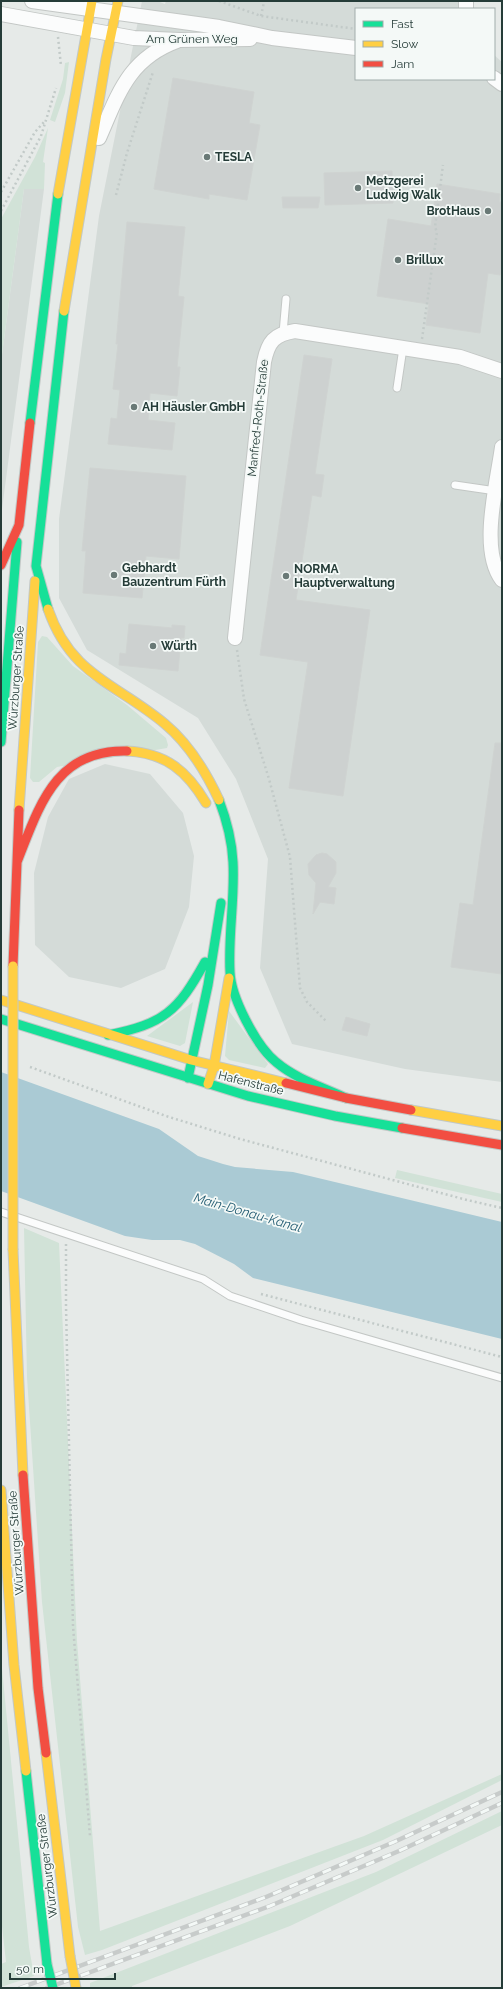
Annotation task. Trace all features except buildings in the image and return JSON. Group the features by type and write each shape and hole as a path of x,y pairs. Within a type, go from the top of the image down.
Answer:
{"main road":[{"name":"Würzburger Straße","path":"1,742 19,525 37,355 55,214 91,5"},
{"path":"111,35 117,7"},
{"name":"Würzburger Straße","path":"76,1988 70,1956 38,1688 21,1444 13,1250 13,966 16,862 28,658 36,566 66,296 111,35"},
{"path":"1,565 19,525"},
{"path":"36,566 44,599 52,621 64,645 78,662 99,681 165,724 194,756 227,817 230,830 234,869 230,973 214,1066 208,1084"},
{"path":"16,862 42,801 56,780 77,762 99,753 136,751 160,758 175,765 197,786 209,810"},
{"path":"188,1078 214,946 222,895"},
{"path":"108,1035 135,1030 158,1021 179,1005 193,986 214,946"},
{"path":"230,973 249,1027 257,1042 267,1054 287,1070 346,1098"},
{"name":"Hafenstraße","path":"1,1000 108,1035 214,1066 346,1098 502,1126"},
{"name":"Hafenstraße","path":"1,1019 248,1096 335,1116 502,1145"},
{"name":"Würzburger Straße","path":"1,1490 14,1665 48,1964 53,1988"}],"street":[{"name":"Am Grünen Weg","path":"32,1 117,7 219,26 272,38 355,48"},
{"name":"Am Grünen Weg","path":"1,14 111,35 179,40 272,38"},
{"path":"89,159 123,84 139,64 154,52 179,40"},
{"path":"283,333 295,331 460,357 502,370"},
{"name":"Manfred-Roth-Straße","path":"235,638 264,362 267,350 274,339 283,333"},
{"path":"502,447 490,537 492,562 502,580"}],"lane":[{"path":"283,333 286,299"},
{"path":"397,388 403,348"},
{"path":"455,485 496,491"},
{"path":"1,1212 203,1279 230,1296 301,1320 502,1378"}],"path":[{"path":"219,1 228,3 249,13 261,16 355,29"},
{"path":"261,16 264,2"},
{"path":"57,35 60,73"},
{"path":"116,194 127,153 156,64 154,52"},
{"path":"1,211 41,136 58,83"},
{"path":"1,192 35,132 45,122"},
{"path":"421,351 437,232 435,227 443,165"},
{"path":"235,638 244,698 269,779 290,857 300,988 308,1002 327,1022"},
{"path":"53,1076 166,1116 240,1139 502,1208"},
{"path":"68,1235 66,1244 66,1306 73,1626 90,1836"},
{"path":"256,1293 502,1357"}],"shaded area":[{"path":"142,1 157,1 165,4 166,1 470,1 474,8 355,8 355,80 495,80 495,56 502,62 502,1082 405,1069 292,1044 260,968 268,859 236,779 198,718 87,650 59,598 59,519 99,216"},
{"path":"24,189 44,189 1,517 1,362"},
{"path":"105,764 150,774 183,813 194,856 189,907 165,969 121,988 69,977 35,945 34,873 48,817 69,779"}],"green space":[{"path":"69,62 65,93 55,122 50,120 63,79 65,63"},
{"path":"48,128 43,162 45,163 44,189 24,189 1,362 1,219 35,157"},
{"path":"42,636 47,637 73,666 127,705 166,738 168,745 167,748 57,767 39,782 33,782 30,778 38,642"},
{"path":"193,1002 185,1043 180,1046 147,1036"},
{"path":"229,1011 268,1064 265,1068 229,1060 225,1056"},
{"path":"397,1170 502,1194 502,1202 395,1178"},
{"path":"24,1228 59,1243 77,1641 100,1931 364,1836 502,1774 502,1780 383,1840 102,1950 85,1955 78,1927 42,1602 27,1377"},
{"path":"1,1658 29,1947 34,1976 1,1987 1,1964 6,1962 1,1917"},
{"path":"502,1811 502,1825 290,1926 132,1986 132,1988 90,1988 90,1983 376,1872"}],"water":[{"name":"Main-Donau-Kanal","path":"1,1072 159,1129 198,1156 223,1164 235,1167 293,1172 502,1222 502,1339 253,1278 234,1264 195,1244 180,1240 152,1240 125,1236 1,1191"}],"railway":[{"path":"20,1988 266,1897 394,1842 502,1792"},
{"path":"47,1988 270,1906 399,1851 502,1803"}],"traffic: fast":[{"path":"30,423 58,194"},
{"path":"48,609 36,566 64,311"},
{"path":"1,742 17,542"},
{"path":"219,800 232,846 233,890 230,972 231,982 240,1007 253,1033 268,1055 276,1062 301,1078 346,1098"},
{"path":"188,1078 208,985 221,903"},
{"path":"108,1035 143,1026 167,1013 186,993 205,962"},
{"path":"1,1019 248,1096 335,1116 402,1128"},
{"path":"26,1771 47,1964"},
{"path":"47,1964 53,1988"}],"traffic: slow":[{"path":"58,194 92,1"},
{"path":"64,311 106,59 118,1"},
{"path":"19,810 35,581"},
{"path":"48,609 58,631 69,649 82,664 147,710 182,740 203,769 219,800"},
{"path":"127,751 153,755 174,766 191,782 206,803"},
{"path":"13,966 13,1250"},
{"path":"208,1084 214,1066 229,978"},
{"path":"1,1000 191,1060 286,1083"},
{"path":"411,1110 502,1126"},
{"path":"13,1250 23,1475"},
{"path":"1,1490 14,1665 26,1771"},
{"path":"46,1753 70,1956"},
{"path":"70,1956 76,1988"}],"traffic: jam":[{"path":"1,565 19,525 30,423"},
{"path":"17,862 42,802 53,785 66,771 83,760 103,753 127,751"},
{"path":"13,966 19,810"},
{"path":"286,1083 346,1098 411,1110"},
{"path":"402,1128 502,1145"},
{"path":"23,1475 38,1688 46,1753"}],"place":[{"name":"TESLA","path":"207,157"},
{"name":"Metzgerei Ludwig Walk","path":"358,188"},
{"name":"BrotHaus","path":"488,211"},
{"name":"Brillux","path":"398,260"},
{"name":"AH Häusler GmbH","path":"134,407"},
{"name":"Gebhardt Bauzentrum Fürth","path":"114,575"},
{"name":"NORMA Hauptverwaltung","path":"286,576"},
{"name":"Würth","path":"153,646"}]}
